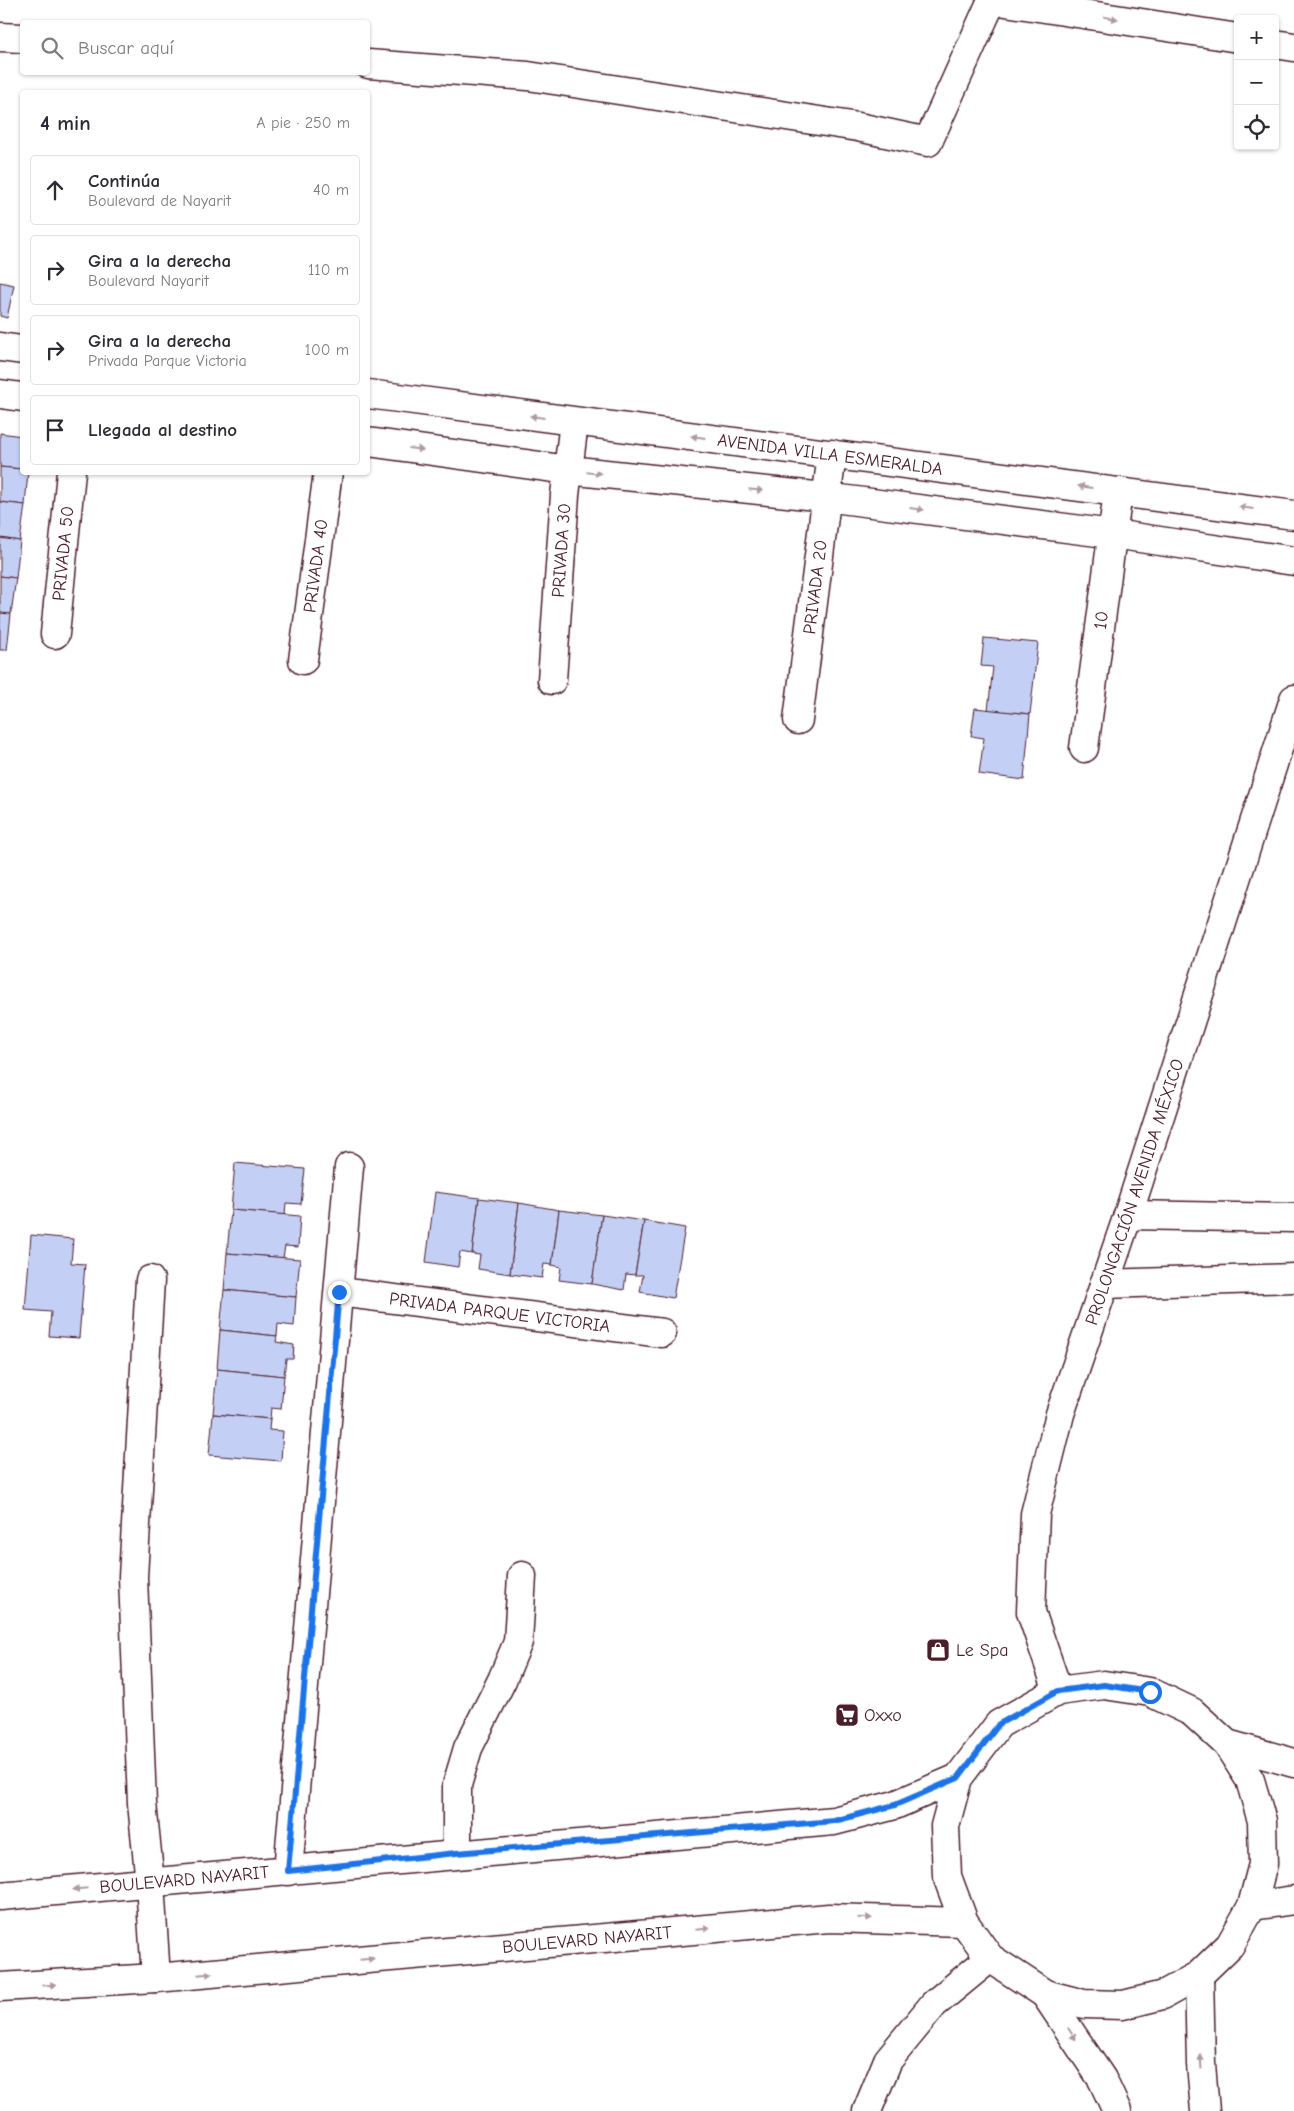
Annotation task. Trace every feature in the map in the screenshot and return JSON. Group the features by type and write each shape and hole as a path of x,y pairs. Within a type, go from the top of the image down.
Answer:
{"street":[{"path":"370,64 528,76 858,127 928,142 992,0 1234,37"},
{"path":"0,37 20,38"},
{"path":"1279,45 1294,47"},
{"path":"0,348 20,350"},
{"path":"0,394 20,397"},
{"name":"AVENIDA VILLA ESMERALDA","path":"370,394 1294,515"},
{"name":"PRIVADA 30","path":"552,680 568,470 574,422"},
{"path":"370,442 568,470 825,497 1113,534 1294,561"},
{"name":"PRIVADA 20","path":"798,720 832,454"},
{"name":"PRIVADA 50","path":"55,634 71,475"},
{"name":"PRIVADA 40","path":"303,660 328,475"},
{"name":"10","path":"1084,748 1118,492"},
{"name":"PROLONGACIÓN AVENIDA MÉXICO","path":"1058,1691 1031,1612 1035,1514 1060,1414 1128,1215 1294,699"},
{"path":"288,1871 349,1167"},
{"path":"1128,1215 1294,1218"},
{"path":"1104,1284 1294,1278"},
{"path":"150,1280 133,1577 142,1803 150,1883 156,1978"},
{"name":"PRIVADA PARQUE VICTORIA","path":"339,1292 662,1333"},
{"path":"456,1853 457,1785 468,1748 502,1680 518,1642 522,1576"},
{"path":"1104,1685 1150,1692 1192,1712 1227,1744 1250,1780 1262,1821 1263,1864 1252,1906 1230,1945 1199,1975 1163,1995 1123,2004 1084,2004 1044,1994 990,1958 964,1922 947,1876 945,1826 958,1778 999,1724 1058,1691 1104,1685"},
{"path":"1227,1744 1294,1763"},
{"name":"BOULEVARD NAYARIT","path":"0,1896 288,1871 456,1853 834,1821 895,1805 958,1778"},
{"path":"1252,1906 1294,1900"},
{"name":"BOULEVARD NAYARIT","path":"0,1988 156,1978 829,1918 964,1922"},
{"path":"867,2111 888,2060 934,2004 990,1958"},
{"path":"1199,1975 1200,2064 1205,2111"},
{"path":"1044,1994 1102,2079 1117,2111"}],"building":[{"path":"0,282 14,285 7,318 0,316"},
{"path":"0,433 20,436 20,469 0,467"},
{"path":"0,467 20,469 20,475 28,475 25,505 0,502"},
{"path":"0,502 25,505 20,541 0,538"},
{"path":"0,538 20,541 16,578 0,576"},
{"path":"0,576 16,578 11,614 0,613"},
{"path":"0,613 11,614 7,650 0,650"},
{"path":"984,638 1038,643 1030,714 988,710 993,667 981,666"},
{"path":"975,708 1030,714 1024,780 979,774 984,738 971,736"},
{"path":"235,1163 305,1169 301,1204 286,1203 285,1215 231,1210"},
{"path":"435,1192 479,1198 472,1254 460,1252 458,1267 426,1262"},
{"path":"479,1198 519,1203 510,1274 478,1269 480,1255 472,1254"},
{"path":"519,1203 559,1210 552,1265 544,1264 542,1278 510,1274"},
{"path":"231,1210 300,1216 298,1247 285,1246 283,1258 227,1253"},
{"path":"559,1210 602,1215 592,1284 559,1280 561,1267 552,1265"},
{"path":"602,1215 644,1221 635,1275 626,1274 624,1290 592,1284"},
{"path":"644,1221 685,1228 673,1298 640,1292 643,1275 635,1275"},
{"path":"31,1235 73,1239 71,1263 85,1264 79,1338 49,1336 51,1312 25,1310"},
{"path":"227,1253 300,1259 296,1297 224,1290"},
{"path":"224,1290 296,1297 294,1326 278,1324 277,1336 220,1330"},
{"path":"220,1330 277,1336 276,1342 294,1345 293,1359 286,1359 284,1376 217,1369"},
{"path":"217,1369 284,1376 281,1409 271,1408 270,1419 213,1414"},
{"path":"213,1414 270,1419 269,1430 283,1431 281,1461 209,1455"}],"place":[{"name":"Le Spa","path":"938,1650"},
{"name":"Oxxo","path":"847,1715"}],"route":[{"path":"339,1292 288,1871 456,1853 834,1821 895,1805 958,1778 999,1724 1058,1691 1104,1685 1150,1692"}]}
